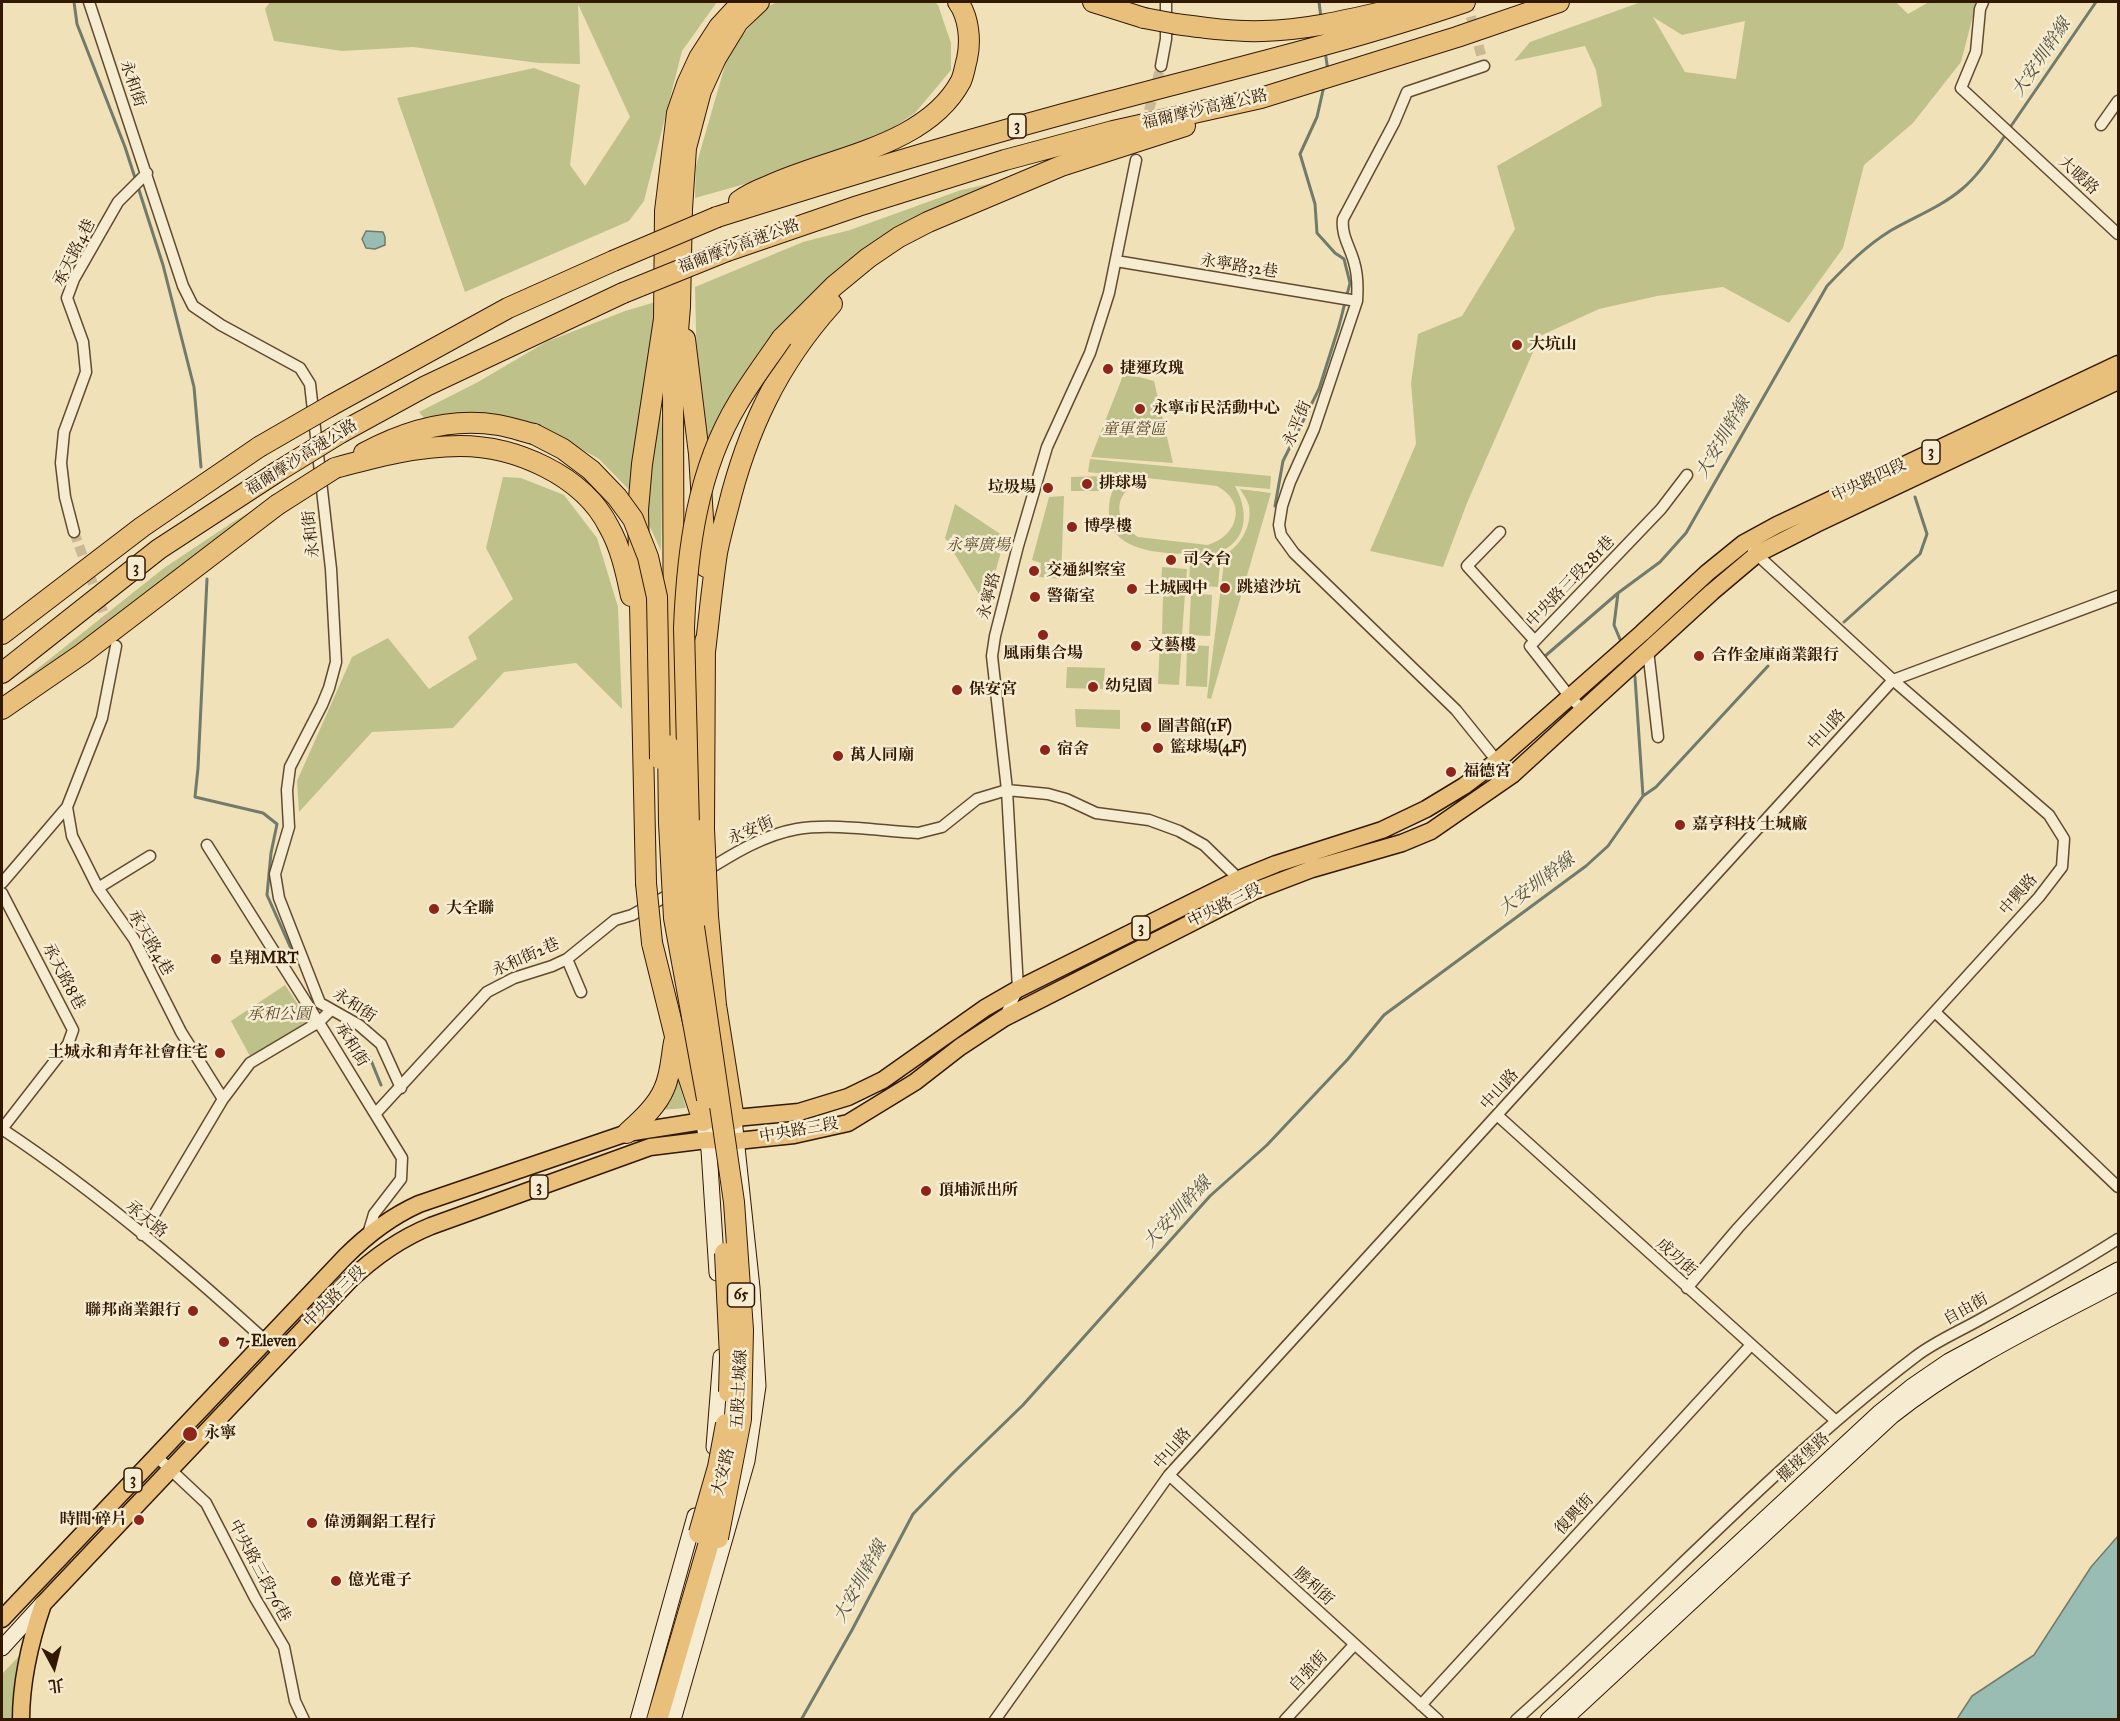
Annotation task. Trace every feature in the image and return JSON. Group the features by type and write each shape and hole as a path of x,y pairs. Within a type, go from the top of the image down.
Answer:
{"highway":[{"path":"705,1054 682,912 671,745 664,320 665,212 678,113 687,84 699,58 719,27 742,2"},
{"path":"671,745 673,390 680,307 686,148 701,92 716,58 738,22 759,2"},
{"path":"717,217 745,197 788,177 885,143 924,121 949,99 962,79 968,54 969,31 958,2"},
{"path":"1093,2 1144,18 1170,11 1218,30 1264,31 1322,24 1429,2"},
{"name":"福爾摩沙高速公路","path":"2,634 142,527 259,447 508,309 613,261 717,217 864,170 1324,44 1465,2"},
{"name":"福爾摩沙高速公路","path":"2,673 159,549 342,432 426,386 623,292 727,251 858,206 1005,160 1113,131 1261,98 1457,38 1559,2"},
{"path":"705,1054 691,906 684,628 686,584 707,472 737,404 782,338 834,286 868,258 899,237 928,222 1061,166 1216,117 1261,98"},
{"path":"705,652 720,541 749,436 766,398 809,330 847,288 885,256 954,212"},
{"path":"680,307 699,454 706,549 704,829 708,916 716,1005 734,1119"},
{"path":"664,320 642,464 638,510 646,883 652,943 675,1036 705,1131"},
{"path":"2,709 82,654 277,505 335,468 387,441 421,429 459,422 497,425 534,434 563,449 591,470 617,497 633,519 648,557 657,597 664,908 676,978 705,1054"},
{"path":"335,468 425,448 460,446 494,449 534,460 567,481 590,501 609,526 625,567 640,647"},
{"path":"627,1133 664,1090 675,1036"},
{"name":"五股土城線","path":"646,1719 741,1419 743,1358 734,1202 705,1054"},
{"path":"657,1719 709,1537 726,1468"},
{"name":"五股土城線","path":"667,1719 715,1549 726,1468"}],"main road":[{"name":"中央路四段","path":"1750,548 1777,525 2118,364"},
{"name":"中央路四段","path":"1634,651 1707,573 1750,548 1816,524 2118,381"},
{"name":"中央路三段","path":"43,1604 355,1275 386,1248 410,1235 463,1214 734,1119 799,1112 848,1097 883,1080 985,1008 1018,989 1239,879 1276,864 1403,821 1464,786 1497,761 1570,697 1634,651"},
{"name":"中央路三段","path":"2,1619 341,1261 368,1235 400,1214 419,1204 627,1133 705,1131 737,1141 794,1135 848,1123 915,1082 960,1047 1004,1018 1252,892 1312,869 1402,843 1431,831 1512,775 1583,710 1634,651"},
{"path":"341,1261 355,1275"},
{"name":"3","path":"21,1719 24,1675 30,1641 43,1604"}],"street":[{"name":"永和街","path":"89,2 145,176 183,286 193,306 221,325 300,368 310,384 331,568 336,662 322,705 290,767 287,790 289,827 275,874 279,898 320,1003 359,1025 381,1044 400,1088"},
{"name":"大暖路","path":"1983,2 1980,9 1976,52 1961,88 2118,234"},
{"path":"1161,66 1170,11"},
{"name":"永平街","path":"1484,66 1407,92 1394,123 1343,219 1342,228 1356,272 1357,301 1314,429 1290,482 1279,525 1281,536 1294,553 1456,710 1497,761 1512,775"},
{"path":"2102,125 2118,101"},
{"name":"永寧路","path":"1004,1018 1018,989 1007,790 993,656 995,636 1047,447 1090,353 1109,293 1136,160"},
{"name":"承天路4巷","path":"74,532 65,496 61,463 64,432 86,372 83,342 67,298 74,279 118,202 145,176"},
{"name":"永寧路32巷","path":"1116,261 1357,301"},
{"name":"中央路三段281巷","path":"1583,710 1530,646 1661,509 1687,475"},
{"path":"1500,532 1467,566 1535,641"},
{"name":"中興路","path":"1687,1288 2039,897 2062,867 2064,839 2049,815 1893,680 1750,548"},
{"name":"中山路","path":"995,1719 1169,1475 1893,680 2118,596"},
{"path":"2,882 67,807 102,718 116,646"},
{"path":"1634,651 1658,737"},
{"path":"1007,790 1048,794 1066,799 1096,813 1149,820 1179,831 1204,845 1239,879"},
{"name":"永安街","path":"685,884 756,842 797,829 835,827 918,833 930,831 942,827 977,799 1007,790"},
{"name":"承天路4巷","path":"67,807 72,836 98,888 134,939 181,1032 223,1099"},
{"name":"承和街","path":"207,845 402,1158 401,1179 374,1214 368,1235"},
{"path":"98,888 150,856"},
{"name":"永和街2巷","path":"376,1113 487,992 514,978 552,966 567,958 615,920 632,915 665,899 685,884"},
{"name":"承天路8巷","path":"2,893 73,1030 68,1044 2,1128"},
{"path":"567,958 581,992"},
{"path":"142,1235 223,1099 250,1063 319,1022 332,1010"},
{"path":"1935,1012 2118,1187"},
{"name":"成功街","path":"1497,1115 1836,1421"},
{"name":"大安路","path":"673,1719 747,1461 758,1386 753,1299 734,1119"},
{"name":"承天路","path":"2,1128 60,1170 142,1235 214,1294 280,1354"},
{"name":"大安路","path":"638,1719 713,1454 722,1354 705,1131"},
{"name":"自由街","path":"1516,1719 1568,1673 1730,1516 1836,1421 1917,1355 2118,1239"},
{"name":"擺接堡路","path":"1548,1719 1871,1420 1911,1387 1949,1361 2118,1270"},
{"name":"擺接堡路","path":"1564,1719 1892,1416 1967,1364 2118,1283"},
{"name":"復興街","path":"1421,1705 1751,1345"},
{"name":"中央路三段76巷","path":"156,1456 206,1503 255,1598 284,1647 295,1701 304,1719"},
{"name":"勝利街","path":"1169,1475 1438,1719"},
{"name":"中央路三段","path":"2,1648 43,1604"},
{"name":"自強街","path":"1285,1719 1354,1645"}],"green space":[{"path":"270,2 717,2 682,51 644,201 629,221 465,292 397,98 534,68 580,85 570,165 585,186 630,117 578,4 580,64 539,63 413,47 342,51 274,41 265,9"},
{"path":"777,2 935,2 951,43 951,70 915,113 885,133 752,182 695,198 696,166 730,48 769,6"},
{"path":"1641,2 1896,2 1908,14 1929,2 1975,2 1961,62 1913,123 1864,165 1843,248 1789,323 1723,287 1657,296 1599,309 1540,336 1467,503 1443,567 1370,551 1416,444 1411,383 1418,334 1462,316 1515,229 1497,166 1602,106 1596,70 1585,46 1514,61 1530,42","holes":["1653,17 1682,35 1745,21 1736,79 1685,72"]},
{"path":"993,183 858,253 834,274 703,453 697,374 695,287 803,242 850,230 961,190"},
{"path":"659,301 633,494 599,459 560,437 428,423 419,412 478,382 546,342 625,311"},
{"name":"童軍營區","path":"1124,373 1154,381 1173,463 1091,457"},
{"path":"660,400 663,441 661,551 644,514"},
{"path":"1090,459 1271,476 1270,489 1235,486 1243,508 1242,528 1231,545 1209,555 1165,553 1134,546 1122,539 1113,529 1109,509 1111,494 1122,476 1088,472","holes":["1147,478 1217,486 1233,501 1236,509 1235,518 1227,534 1208,545 1138,537 1123,521 1120,512 1122,496 1136,483"]},
{"name":"排球場","path":"1102,476 1102,491 1071,491 1071,477"},
{"path":"503,477 521,478 564,495 597,538 618,607 622,709 576,663 504,672 453,728 372,732 299,812 297,781 352,657 388,638 429,689 477,659 468,637 513,599 486,548"},
{"path":"298,484 2,700 2,697 164,568 233,522"},
{"path":"1240,489 1271,493 1211,699 1207,698 1225,555 1236,546 1249,521 1249,506"},
{"path":"1064,496 1061,579 1039,577 1041,563 1032,560 1049,497"},
{"name":"永寧廣場","path":"955,504 1005,537 986,606 945,538"},
{"path":"1190,562 1220,564 1218,587 1189,585"},
{"path":"1162,567 1187,569 1186,585 1161,584"},
{"path":"1163,593 1185,594 1182,635 1162,634"},
{"path":"1191,593 1212,595 1210,636 1189,635"},
{"path":"1160,642 1182,644 1179,685 1158,684"},
{"path":"1187,645 1209,646 1207,687 1186,686"},
{"path":"1067,667 1105,668 1103,689 1066,688"},
{"path":"1075,709 1120,710 1120,729 1076,727"},
{"name":"承和公園","path":"285,985 309,1021 251,1058 231,1021"},
{"path":"676,1073 686,1108 659,1110"},
{"path":"19,1656 13,1719 2,1720 2,1674"}],"water":[{"path":"366,231 383,232 385,245 375,249 366,248 362,239"},
{"path":"2118,1536 2118,1719 1957,1719 1972,1696 2034,1655 2091,1567"}],"waterway":[{"path":"74,2 77,24 136,181"},
{"path":"1319,2 1321,18"},
{"name":"大安圳幹線","path":"2009,129 2096,2"},
{"path":"1325,51 1328,71"},
{"path":"1275,506 1283,461 1319,389 1350,283 1344,259 1335,253 1317,233 1315,204 1300,154 1317,117 1324,86"},
{"name":"大安圳幹線","path":"1622,644 1614,625 1618,593 1660,562 1686,533 1827,286 1857,256 1881,237 1936,207 1968,184 2006,134"},
{"path":"138,187 163,265 194,387 201,467"},
{"path":"1844,622 1920,554 1927,534 1915,497"},
{"path":"207,579 195,797 263,813 277,824 271,853 267,895 293,953"},
{"path":"1544,657 1618,593"},
{"path":"1643,796 1656,787 1768,666"},
{"name":"大安圳幹線","path":"801,1720 852,1630 913,1514 1023,1405 1210,1196 1267,1145 1348,1059 1384,1015 1586,866 1608,846 1643,796 1633,672"},
{"path":"341,1027 370,1058 381,1085"}],"tunnel":[{"path":"1467,2 1484,66"},
{"path":"1145,125 1161,66"},
{"path":"74,532 112,636"}],"place":[{"name":"大坑山","path":"1517,345"},
{"name":"捷運玫瑰","path":"1108,369"},
{"name":"永寧市民活動中心","path":"1140,409"},
{"name":"排球場","path":"1087,484"},
{"name":"垃圾場","path":"1048,488"},
{"name":"博學樓","path":"1072,527"},
{"name":"司令台","path":"1171,560"},
{"name":"交通糾察室","path":"1034,571"},
{"name":"跳遠沙坑","path":"1225,588"},
{"name":"土城國中","path":"1132,589"},
{"name":"警衛室","path":"1035,597"},
{"name":"風雨集合場","path":"1043,635"},
{"name":"文藝樓","path":"1136,646"},
{"name":"合作金庫商業銀行","path":"1699,656"},
{"name":"幼兒園","path":"1093,687"},
{"name":"保安宮","path":"957,690"},
{"name":"圖書館(1F)","path":"1146,727"},
{"name":"籃球場(4F)","path":"1158,748"},
{"name":"宿舍","path":"1045,750"},
{"name":"萬人同廟","path":"838,756"},
{"name":"福德宮","path":"1451,772"},
{"name":"嘉亨科技 土城廠","path":"1680,825"},
{"name":"大全聯","path":"434,909"},
{"name":"皇翔MRT","path":"216,959"},
{"name":"土城永和青年社會住宅","path":"220,1053"},
{"name":"頂埔派出所","path":"926,1191"},
{"name":"聯邦商業銀行","path":"193,1311"},
{"name":"7-Eleven","path":"224,1342"},
{"name":"永寧","path":"190,1434"},
{"name":"時間·碎片","path":"139,1520"},
{"name":"偉湧鋼鋁工程行","path":"312,1523"},
{"name":"億光電子","path":"336,1581"}]}
